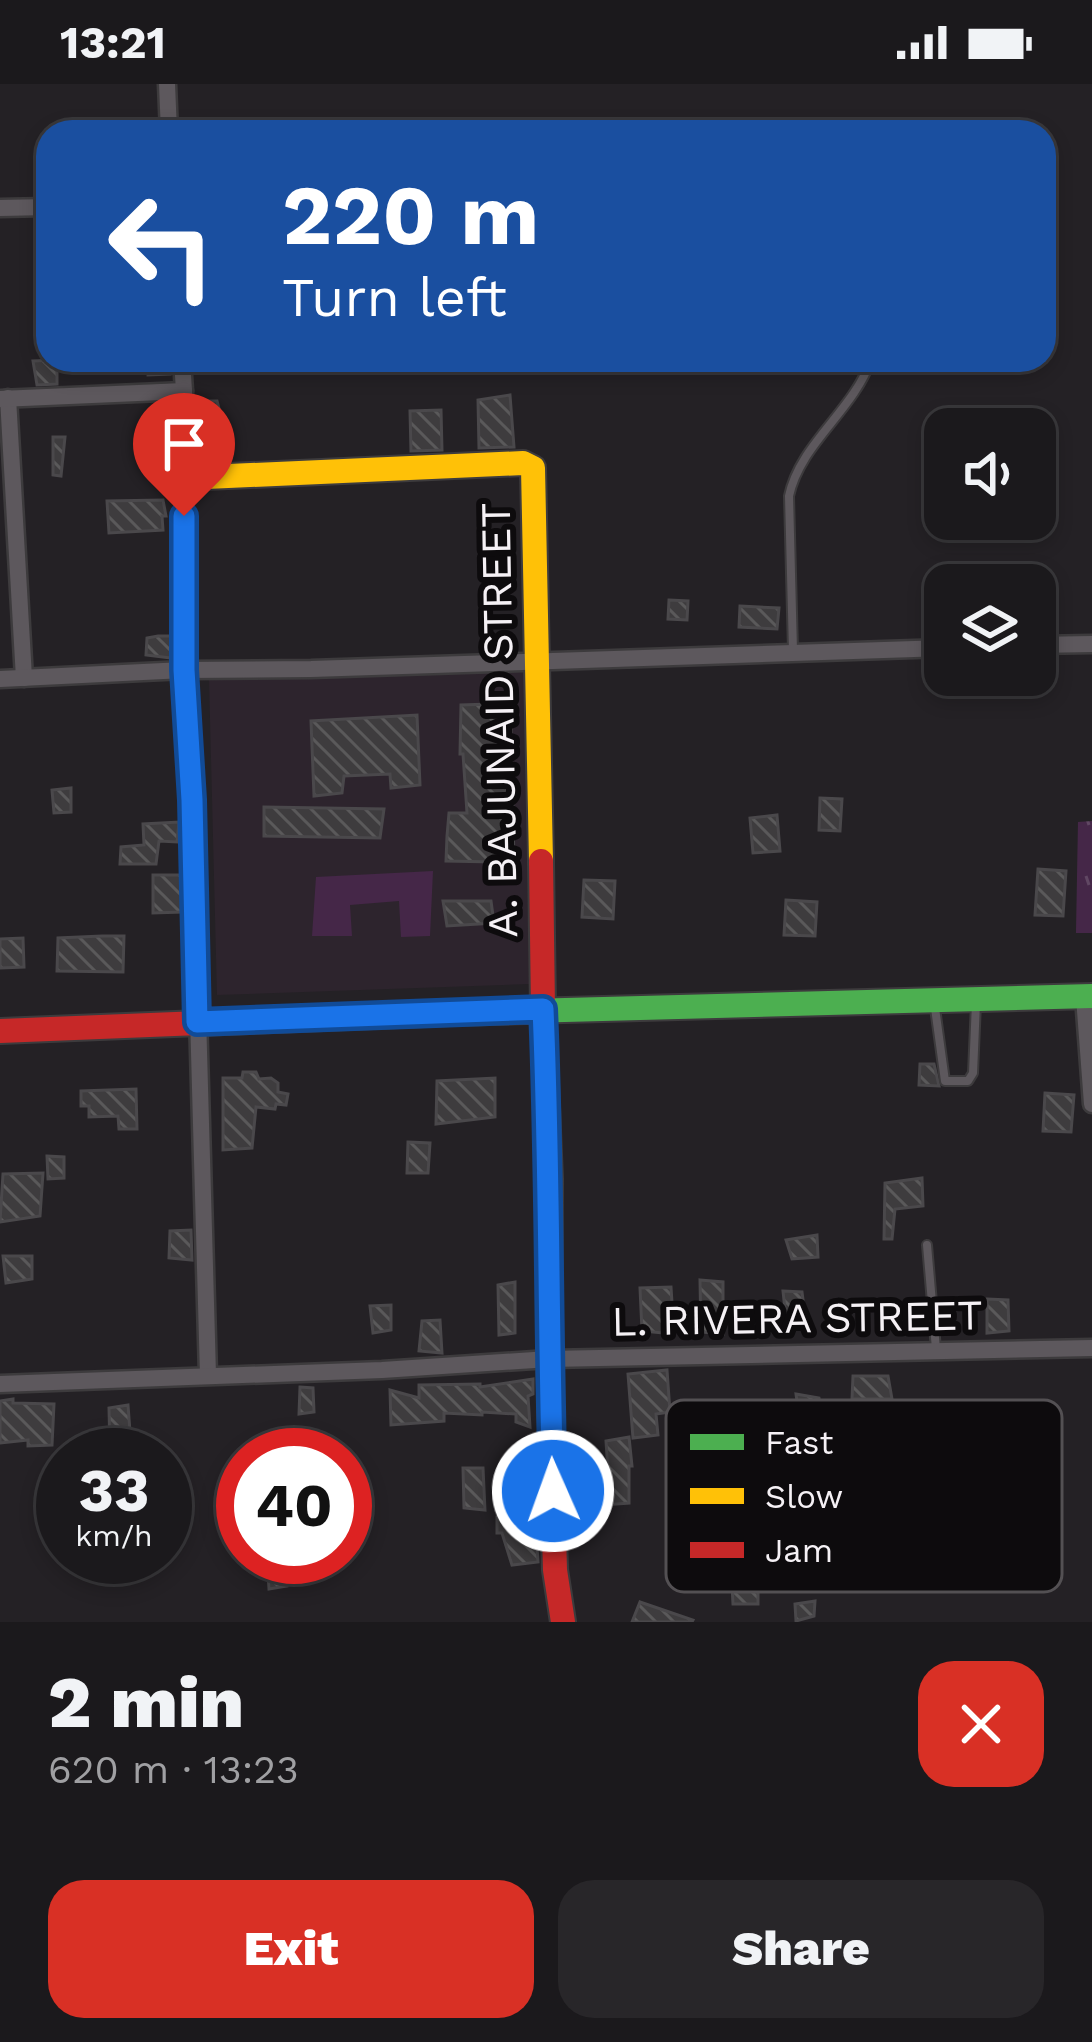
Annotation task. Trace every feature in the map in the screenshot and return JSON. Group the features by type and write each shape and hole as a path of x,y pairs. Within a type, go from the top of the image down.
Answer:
{"main road":[{"name":"A. BAJUNAID STREET","path":"184,478 523,463 534,470 550,1179 549,1359 555,1570 562,1622"},
{"path":"0,1031 543,1009 1088,996"}],"street":[{"path":"167,84 168,120"},
{"path":"0,208 36,207"},
{"path":"183,372 184,670 208,1375"},
{"path":"24,678 4,399 184,392"},
{"path":"1056,645 1092,644"},
{"path":"0,679 924,649"},
{"path":"1088,996 1092,1104"},
{"name":"L. RIVERA STREET","path":"0,1384 549,1359 1092,1348"}],"lane":[{"path":"793,652 789,496 794,472 865,372"},
{"path":"934,1001 947,1082 971,1078 977,1000"},
{"path":"927,1245 936,1351"}],"shaded area":[{"path":"524,667 529,984 217,995 209,679"}],"green space":[{"path":"1092,821 1092,933 1076,933 1078,822"},
{"path":"433,871 430,936 401,937 399,901 350,905 352,936 312,936 316,877"}],"building":[{"path":"33,361 36,372 57,372 57,384 37,385"},
{"path":"510,395 514,447 479,448 478,400"},
{"path":"197,401 217,401 223,423 197,425"},
{"path":"441,410 442,450 411,451 410,411"},
{"path":"53,437 65,437 61,476 53,475"},
{"path":"163,500 163,530 109,533 107,501"},
{"path":"669,600 688,601 687,620 668,619"},
{"path":"740,606 779,608 777,629 739,627"},
{"path":"171,636 171,658 146,655 147,638"},
{"path":"511,693 514,873 495,876 495,862 446,861 449,813 467,813 460,754 461,705 491,704 490,698"},
{"path":"417,715 420,785 391,788 390,774 344,776 342,793 314,796 311,721"},
{"path":"71,788 71,812 54,813 52,790"},
{"path":"820,798 842,799 840,831 819,830"},
{"path":"264,807 384,809 380,838 264,836"},
{"path":"777,815 780,851 753,853 750,818"},
{"path":"179,822 177,842 159,841 156,864 120,864 121,847 144,845 143,824"},
{"path":"1038,869 1066,871 1063,916 1035,915"},
{"path":"153,875 181,875 182,912 153,913"},
{"path":"584,880 615,881 613,919 582,917"},
{"path":"786,900 817,902 815,936 784,935"},
{"path":"443,901 491,901 494,923 447,926"},
{"path":"124,936 123,972 57,971 58,938"},
{"path":"23,938 24,967 0,968 0,939"},
{"path":"920,1064 934,1064 939,1086 919,1085"},
{"path":"243,1072 256,1072 259,1079 278,1083 278,1092 288,1094 286,1105 256,1107 252,1148 223,1150 223,1078 242,1078"},
{"path":"495,1078 495,1117 436,1124 437,1081"},
{"path":"136,1089 137,1129 119,1129 118,1116 89,1117 89,1106 81,1106 81,1091"},
{"path":"1045,1093 1074,1095 1071,1132 1043,1131"},
{"path":"408,1142 430,1143 428,1173 407,1173"},
{"path":"47,1156 64,1157 64,1178 48,1179"},
{"path":"43,1173 40,1216 0,1222 3,1174"},
{"path":"922,1178 923,1206 895,1209 892,1239 884,1239 885,1183"},
{"path":"191,1230 192,1260 169,1258 170,1231"},
{"path":"817,1235 818,1257 792,1259 786,1240"},
{"path":"3,1256 32,1256 32,1279 6,1283"},
{"path":"700,1280 723,1282 723,1334 701,1332"},
{"path":"515,1282 515,1333 499,1335 498,1285"},
{"path":"671,1287 674,1334 642,1331 640,1288"},
{"path":"783,1291 802,1292 805,1315 786,1319"},
{"path":"987,1299 1008,1300 1009,1331 987,1333"},
{"path":"391,1305 391,1330 373,1333 370,1306"},
{"path":"440,1320 442,1353 419,1351 422,1321"},
{"path":"667,1370 669,1400 666,1413 656,1414 658,1435 633,1438 628,1374"},
{"path":"853,1376 888,1376 892,1399 852,1399"},
{"path":"533,1379 533,1394 528,1396 530,1427 516,1422 516,1414 482,1412 444,1413 444,1421 391,1425 390,1390 419,1398 419,1385 480,1387"},
{"path":"300,1387 313,1388 314,1412 299,1414"},
{"path":"0,1401 54,1404 53,1428 36,1428 36,1446 28,1446 28,1440 0,1443"},
{"path":"128,1405 130,1428 109,1428 109,1408"},
{"path":"629,1437 629,1503 604,1505 602,1488 609,1488 606,1441"},
{"path":"463,1468 483,1468 485,1510 464,1508"},
{"path":"535,1514 538,1562 512,1565 502,1533 497,1533 497,1517"},
{"path":"732,1592 758,1592 758,1604 733,1604"},
{"path":"815,1601 814,1616 796,1621 795,1604"},
{"path":"640,1602 693,1620 632,1622"}],"traffic: fast":[{"path":"450,1013 1092,996"}],"traffic: slow":[{"path":"184,478 523,463 533,468 541,861"}],"traffic: jam":[{"path":"541,861 555,1570 563,1622"},
{"path":"0,1031 450,1013"}],"route":[{"path":"184,516 184,670 197,1022 543,1009 553,1491"}]}
